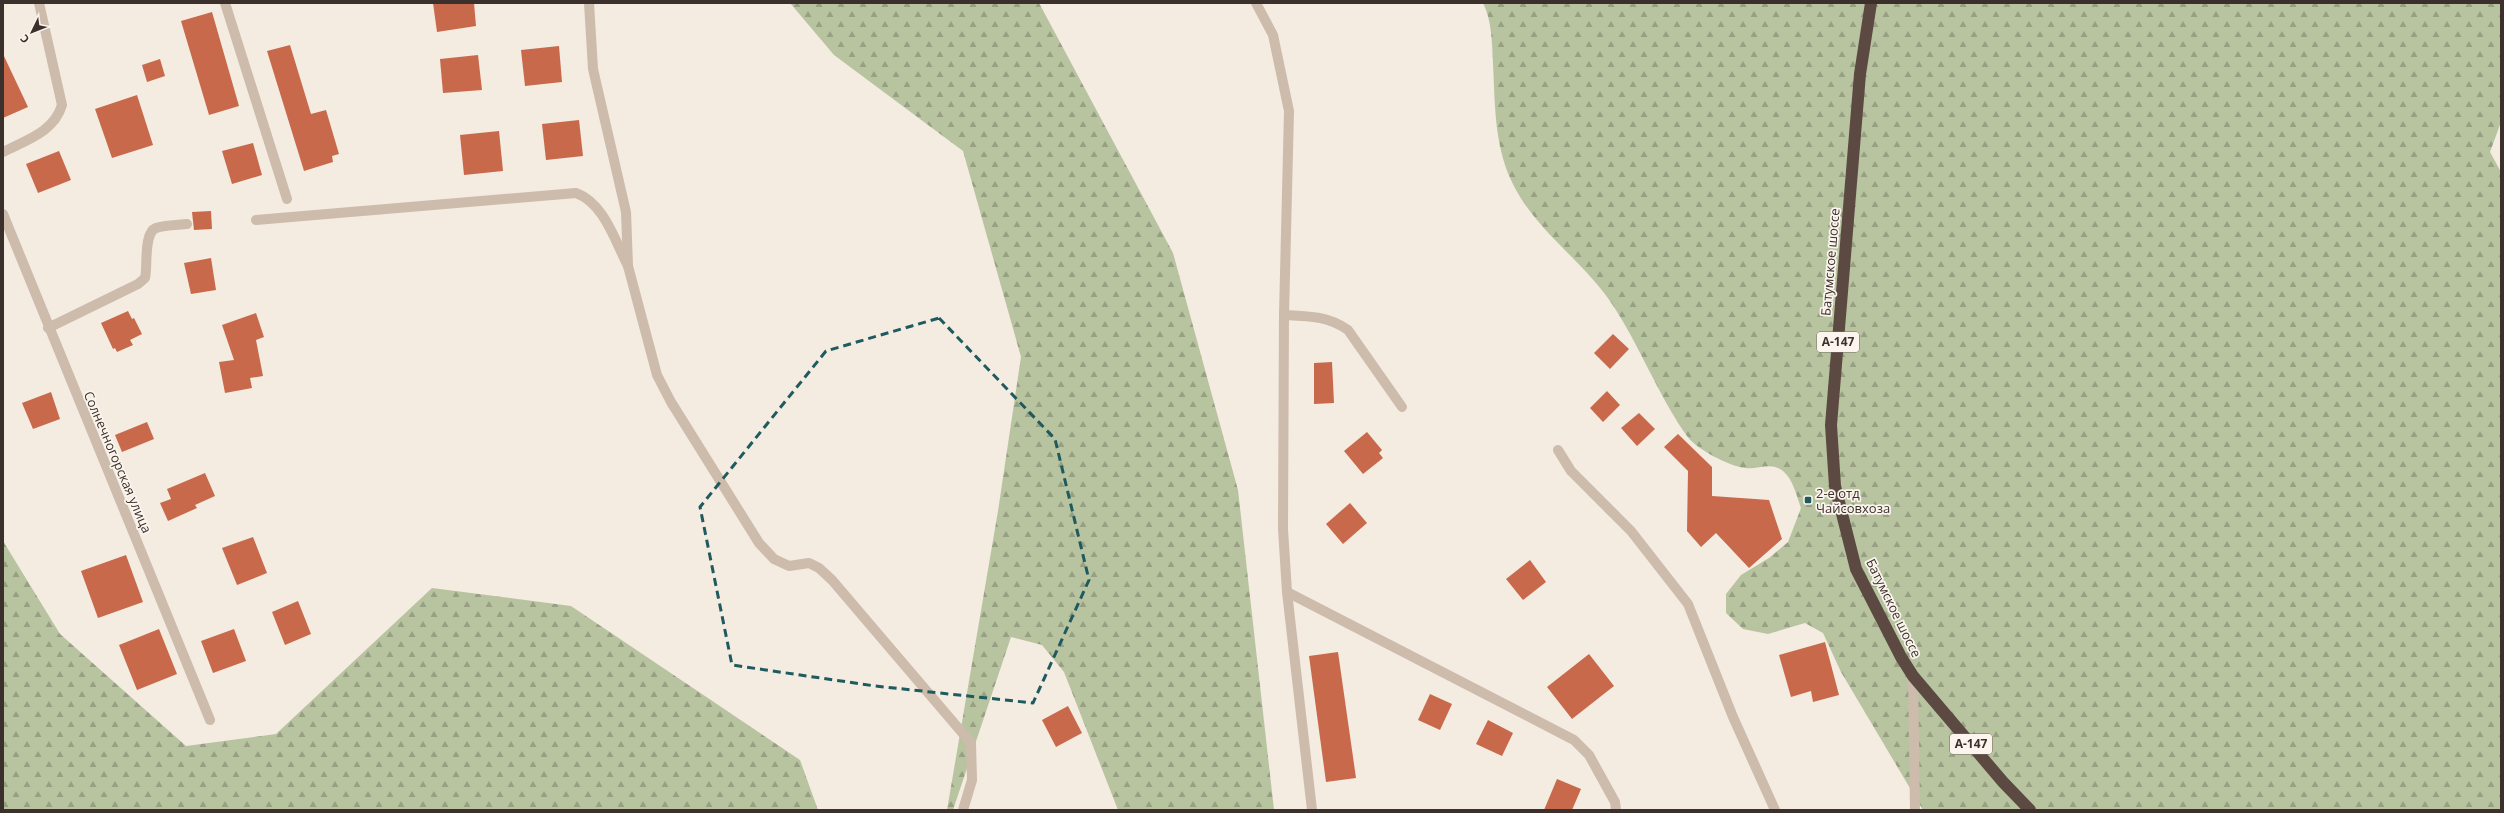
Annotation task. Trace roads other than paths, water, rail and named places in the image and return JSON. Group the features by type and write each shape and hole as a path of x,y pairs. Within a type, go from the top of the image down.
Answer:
{"highway":[{"name":"Батумское шоссе","path":"1871,3 1860,74 1831,425 1836,486 1856,569 1901,657 1913,676 2003,782 2030,810"}],"street":[{"path":"3,152 49,127 58,117 62,105 39,3"},
{"path":"225,3 287,199"},
{"path":"589,3 593,69 626,212 628,266 657,375 671,402 759,542 774,559 789,566 809,563 819,568 832,580 971,743 972,780 963,810"},
{"path":"1256,3 1273,35 1289,111 1284,315 1282,529 1287,592 1312,810"},
{"path":"256,220 576,193 586,197 596,205 628,266"},
{"name":"Солнечногорская улица","path":"3,214 48,328 210,720"},
{"path":"48,328 138,284 145,278 148,268 147,242 150,233 155,228 187,224"},
{"path":"1284,315 1322,317 1338,323 1348,330 1402,407"},
{"path":"1558,450 1571,471 1631,531 1688,604 1733,717 1775,810"},
{"path":"1287,592 1574,740 1589,755 1615,802 1616,810"},
{"name":"Батумское шоссе","path":"1913,676 1915,810"}],"place":[{"name":"2-е отд Чайсовхоза","path":"1808,500"}]}
